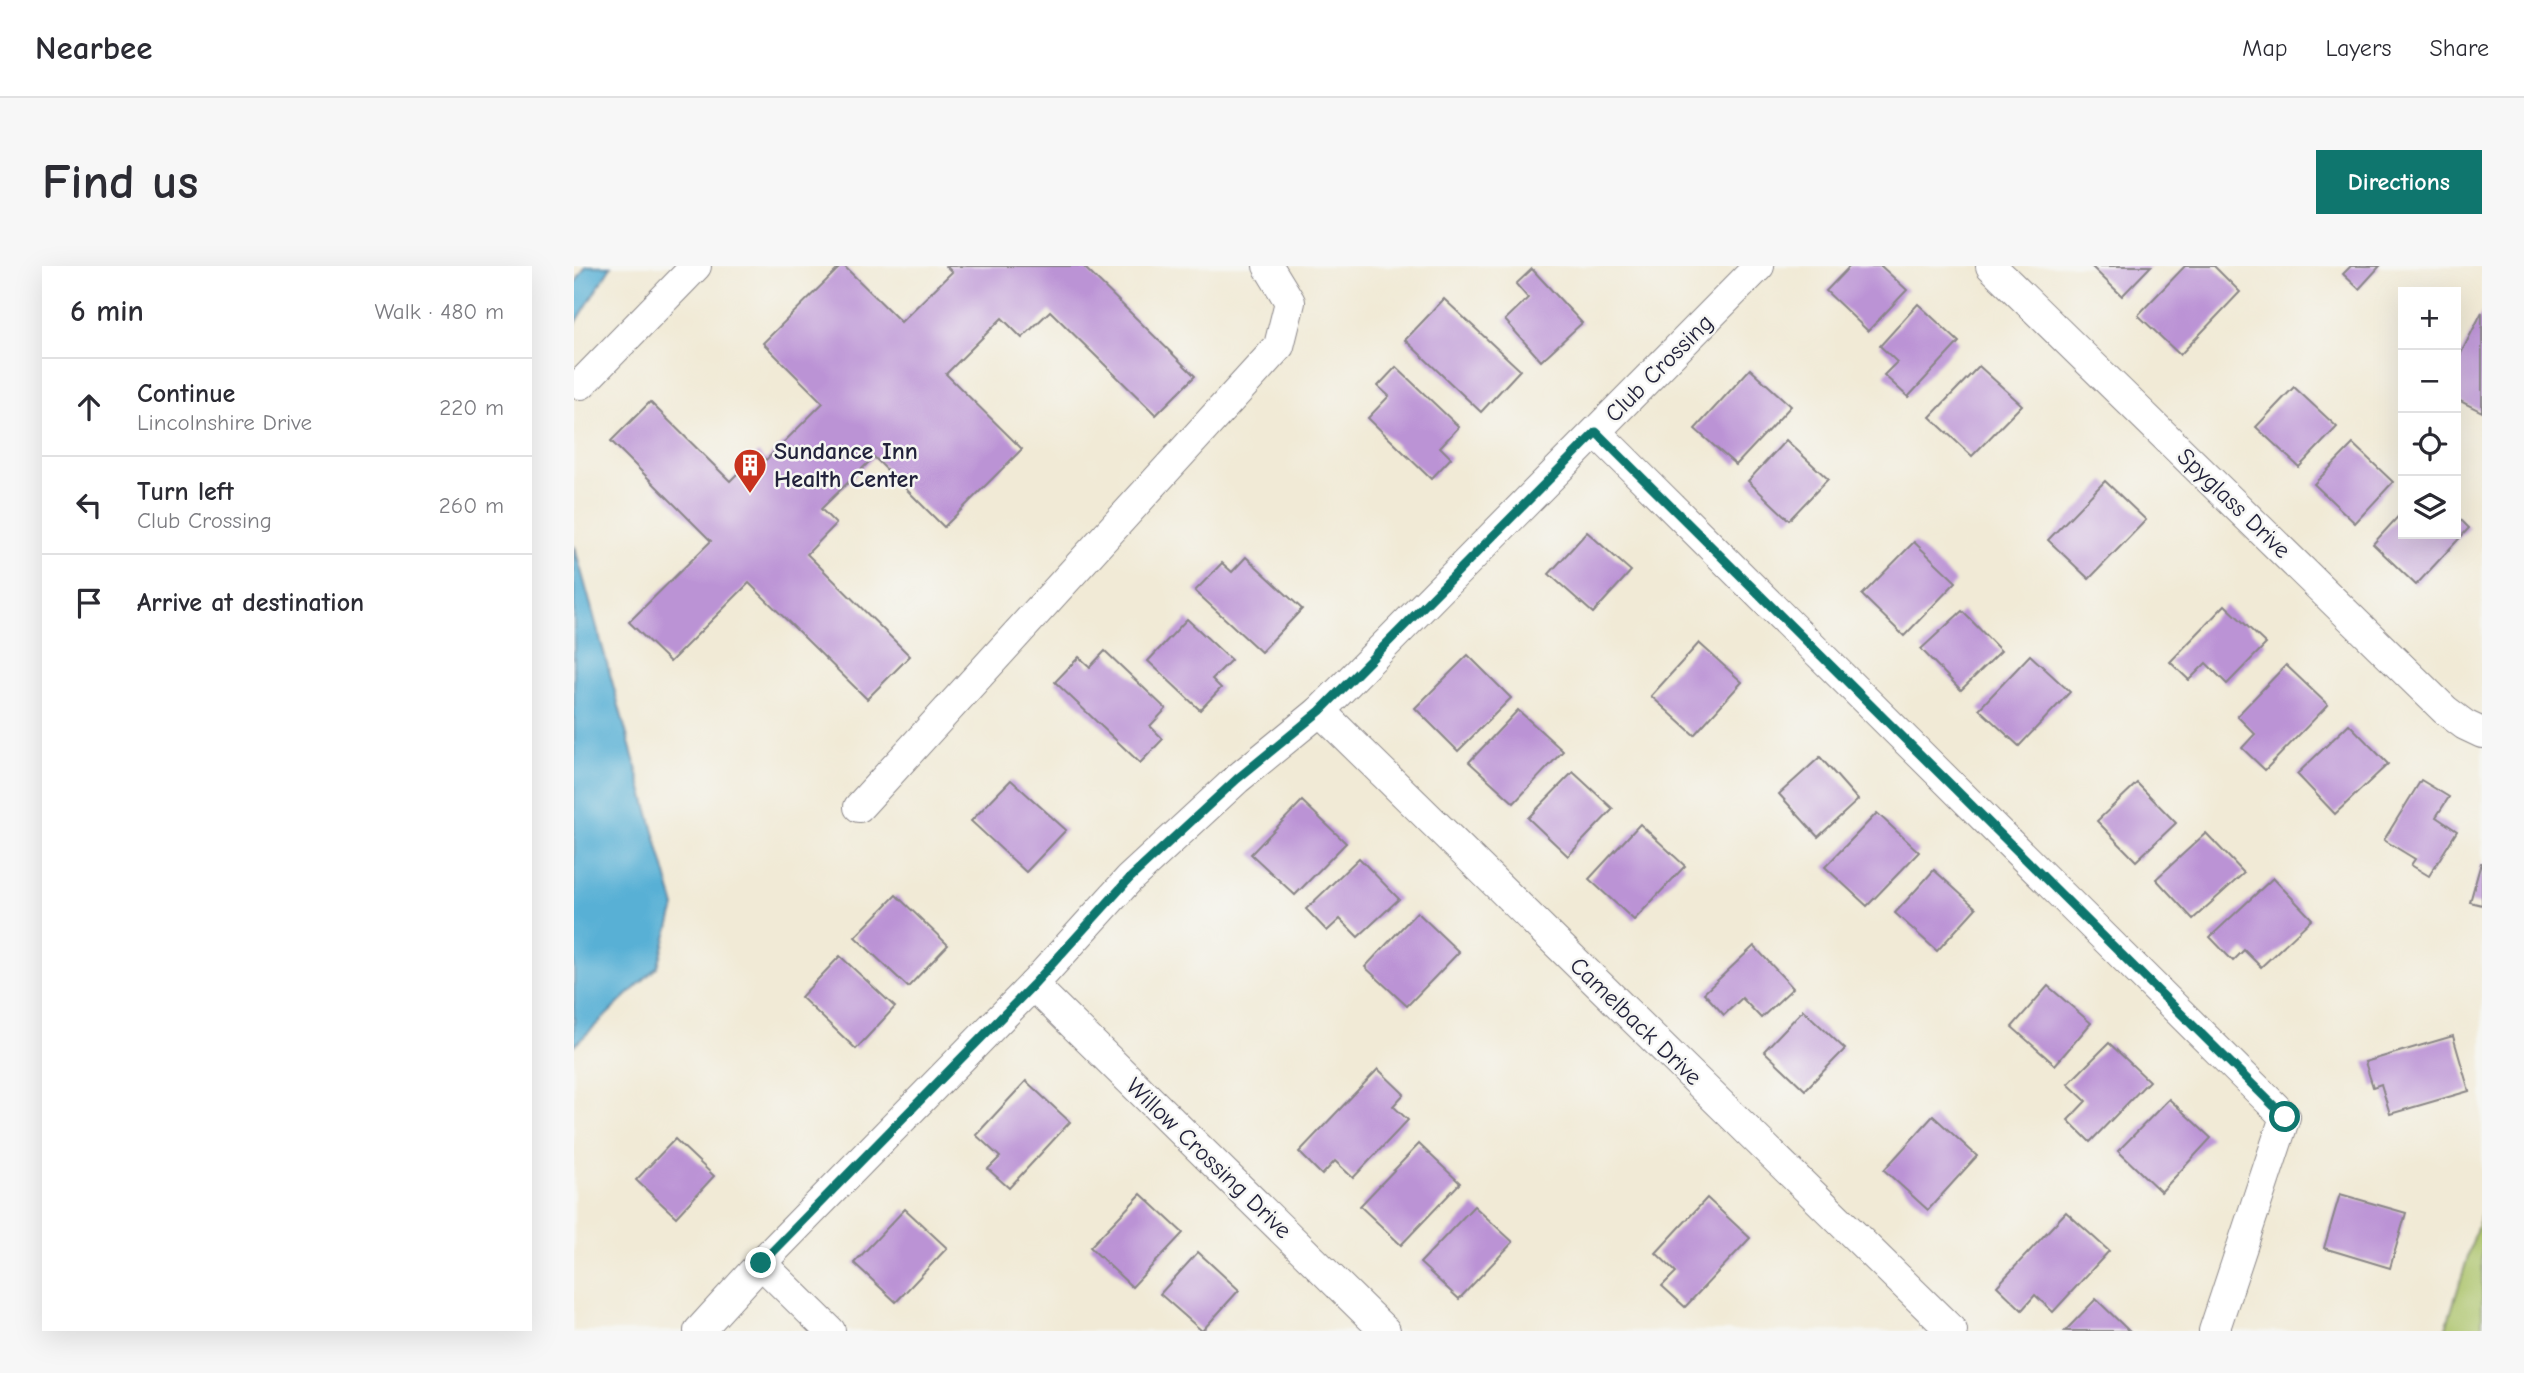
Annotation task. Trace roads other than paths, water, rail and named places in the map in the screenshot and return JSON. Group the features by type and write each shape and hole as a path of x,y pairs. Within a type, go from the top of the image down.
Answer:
{"street":[{"path":"581,384 696,266"},
{"path":"859,807 1279,346 1290,302 1268,266"},
{"name":"Club Crossing","path":"699,1331 761,1263 1033,985 1129,879 1237,779 1320,711 1759,266"},
{"name":"Spyglass Drive","path":"1991,266 2445,710 2465,725 2482,733"},
{"path":"1596,432 2285,1117 2214,1331"},
{"name":"Camelback Drive","path":"1320,711 1952,1331"},
{"name":"Willow Crossing Drive","path":"1033,985 1385,1331"},
{"path":"761,1263 830,1331"}],"water":[{"path":"586,266 611,266 574,326 574,285"},
{"path":"574,545 675,907 658,966 574,1046"}],"place":[{"name":"Sundance Inn Health Center","path":"750,495"}]}
